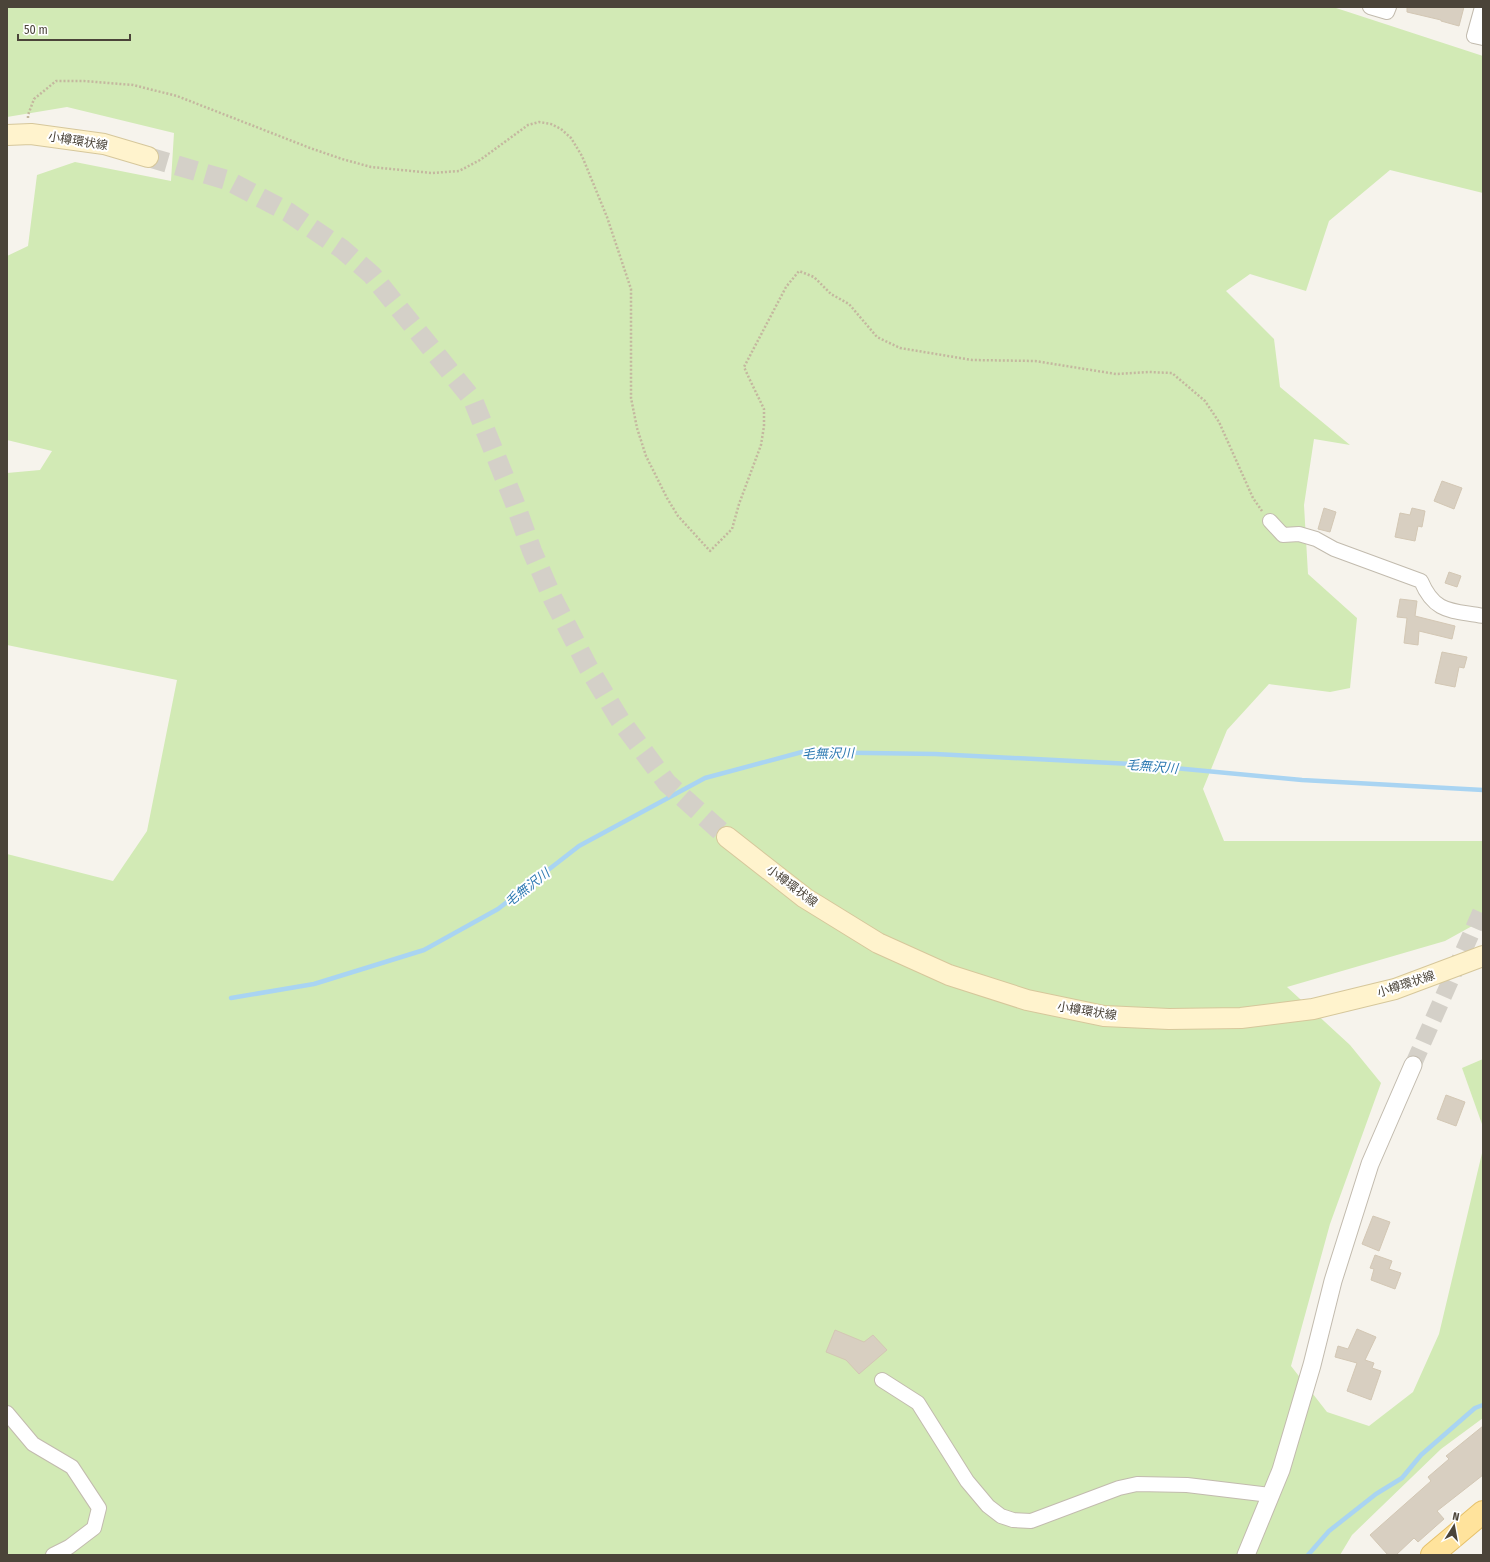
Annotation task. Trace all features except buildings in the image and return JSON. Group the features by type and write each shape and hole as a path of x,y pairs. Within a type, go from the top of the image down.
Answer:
{"main road":[{"name":"小樽環状線","path":"7,135 31,134 104,144 148,157"},
{"name":"小樽環状線","path":"727,837 805,898 878,943 949,975 1013,996 1104,1016 1169,1019 1241,1018 1313,1009 1395,989 1483,956"},
{"path":"1432,1555 1483,1512"}],"street":[{"path":"1370,7 1387,12 1389,7"},
{"path":"1482,7 1474,36 1483,38"},
{"path":"1270,521 1284,535 1299,534 1316,539 1334,549 1421,581 1426,594 1441,608 1483,616"},
{"path":"1246,1555 1281,1470 1312,1365 1334,1281 1370,1164 1413,1065"},
{"path":"882,1380 918,1402 971,1486 988,1506 1001,1516 1013,1520 1031,1521 1119,1488 1137,1484 1187,1485 1270,1495"},
{"path":"7,1413 33,1444 72,1467 99,1508 94,1528 69,1547 53,1555"}],"path":[{"path":"31,134 28,115 34,99 56,81 133,85 170,94 342,159 370,167 432,173 459,171 480,160 528,125 539,122 551,124 561,129 571,138 582,156 607,217 631,288 631,398 637,428 646,456 667,498 678,516 710,551 732,529 739,504 761,445 764,426 764,409 744,366 786,287 799,271 814,277 831,294 849,304 877,337 900,348 972,360 1035,361 1116,374 1149,372 1172,373 1205,401 1219,422 1253,498 1270,521"}],"green space":[{"path":"7,7 1333,7 1483,56 1483,193 1390,170 1329,221 1306,291 1250,274 1226,291 1274,339 1280,387 1350,445 1314,439 1304,505 1308,574 1357,618 1350,688 1330,692 1269,684 1227,730 1203,789 1224,841 1483,841 1483,920 1445,941 1287,987 1350,1045 1381,1083 1330,1224 1291,1366 1327,1412 1369,1426 1413,1392 1439,1334 1483,1149 1483,1418 1441,1449 1352,1535 1340,1555 7,1555 7,854 113,881 147,831 177,680 7,645 7,473 40,470 52,451 7,440 7,256 28,246 37,175 75,162 171,181 174,133 67,107 7,117"},
{"path":"1483,1059 1483,1127 1462,1068"}],"waterway":[{"name":"毛無沢川","path":"231,998 314,984 424,950 498,909 579,846 705,778 802,752 935,754 1132,764 1302,780 1483,790"},
{"path":"1308,1555 1329,1531 1376,1494 1402,1478 1421,1455 1475,1408 1483,1405"}],"tunnel":[{"path":"148,157 227,180 288,212 342,249 372,275 473,400 514,501 532,551 553,599 588,667 620,720 667,783 727,837"},
{"path":"1413,1065 1483,907"}]}
